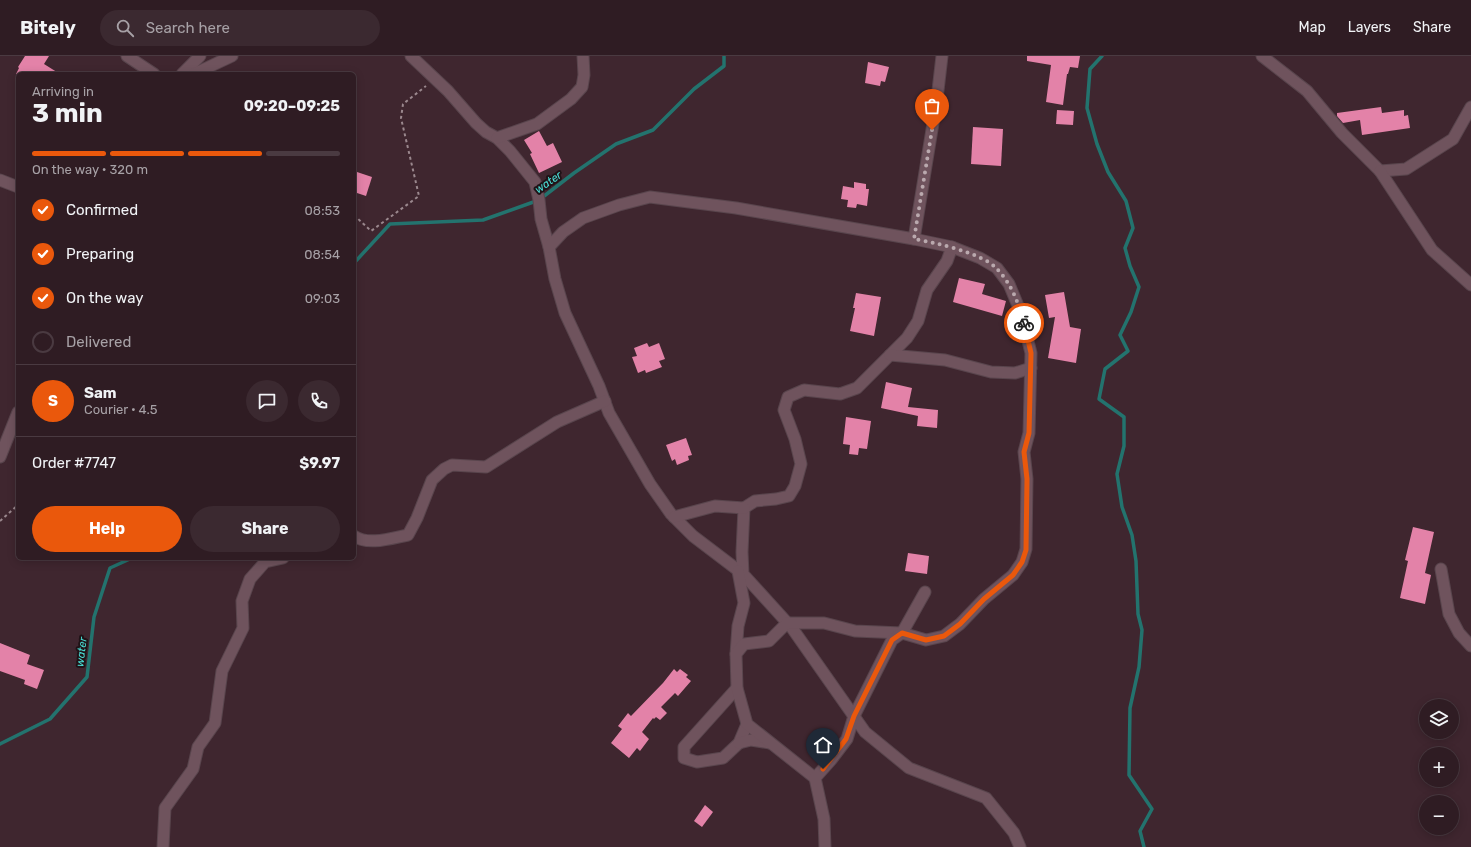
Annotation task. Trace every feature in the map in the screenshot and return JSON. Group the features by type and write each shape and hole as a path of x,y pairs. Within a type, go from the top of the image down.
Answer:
{"street":[{"path":"127,56 151,72"},
{"path":"184,72 200,56"},
{"path":"198,72 232,56"},
{"path":"411,56 448,91 476,123 486,132 497,138 510,151 535,182 541,219 564,313 613,420 650,484 674,517 693,536 740,572 787,623 865,732 908,768 986,798 1014,833 1020,847"},
{"path":"497,138 537,124 571,99 582,87 584,75 583,56"},
{"path":"914,239 937,99 942,56"},
{"path":"1262,56 1307,91 1342,132 1380,171 1432,250 1471,284"},
{"path":"1380,171 1406,169 1453,138 1471,107"},
{"path":"0,180 16,187"},
{"path":"549,247 563,232 583,218 619,205 650,197 736,208 952,247 980,258 997,268 1009,284 1021,313 1031,353 1029,433 1024,452 1027,479 1026,550 1022,562 1013,575 984,599 960,624 944,636 926,640 902,633 855,631 824,623 787,623 769,641 744,644 736,654"},
{"path":"674,517 715,506 744,508 755,501 789,496 795,486 801,464 795,439 784,410 788,397 804,390 840,394 857,388 907,338 918,321 927,290 947,261 952,247"},
{"path":"890,355 944,360 991,372 1014,373 1031,368"},
{"path":"356,537 360,540 382,540 408,535 417,518 432,480 444,469 452,465 486,467 557,422 605,401"},
{"path":"0,457 5,428 16,414"},
{"path":"744,508 740,572 744,603 738,626 736,654 737,688 747,724 814,778 824,819 825,847"},
{"path":"163,847 165,808 193,769 198,747 215,723 222,671 243,628 242,601 250,579 265,562 274,560"},
{"path":"1441,569 1449,614 1459,633 1471,646"},
{"path":"814,778 831,760 846,739 854,716 892,640 902,633 925,592"},
{"path":"737,688 684,747 684,758 697,762 723,758 739,743 747,724"},
{"path":"739,743 751,740 770,743"}],"path":[{"path":"356,217 371,231 419,196 401,118 403,104 435,79"},
{"path":"0,522 16,507"}],"building":[{"path":"25,56 49,56 44,64 57,72 17,72 18,67"},
{"path":"1027,56 1080,56 1078,68 1070,67 1067,74 1063,105 1046,102 1051,65 1027,61"},
{"path":"868,62 889,67 885,82 881,81 880,86 865,83"},
{"path":"1381,107 1382,113 1404,110 1404,116 1408,115 1410,128 1362,135 1360,120 1343,123 1337,116 1337,113"},
{"path":"1057,110 1074,111 1073,125 1056,124"},
{"path":"973,127 1003,129 1001,166 971,164"},
{"path":"539,131 547,146 553,143 562,162 539,173 530,154 532,153 524,140"},
{"path":"356,172 372,177 366,196 356,193"},
{"path":"854,182 866,184 866,189 869,189 867,206 857,204 856,208 847,207 848,200 841,199 843,186 854,188"},
{"path":"959,278 985,284 982,294 1006,301 1002,316 953,302"},
{"path":"1064,292 1070,327 1081,329 1076,363 1048,358 1055,317 1049,318 1045,295"},
{"path":"856,293 881,297 874,336 850,331 855,308 853,308"},
{"path":"647,343 649,347 659,343 665,359 659,361 662,367 646,373 645,370 638,373 632,357 637,356 634,348"},
{"path":"886,382 912,388 908,407 938,410 937,428 917,426 918,416 881,408"},
{"path":"846,417 871,421 867,449 859,448 858,455 849,454 850,445 843,444"},
{"path":"686,438 692,455 688,456 689,460 677,465 675,459 672,461 666,445"},
{"path":"1413,527 1434,532 1425,573 1431,575 1425,604 1400,598 1408,561 1405,560"},
{"path":"908,553 929,556 927,574 905,571"},
{"path":"0,643 30,655 27,664 44,670 37,689 24,684 25,680 0,671"},
{"path":"674,669 677,672 680,669 688,675 686,677 691,681 678,696 675,693 661,707 667,713 660,720 656,717 654,719 653,718 642,732 649,739 640,751 637,748 629,758 611,743 622,729 618,726 628,713 631,716 663,683"},
{"path":"705,805 713,812 702,827 694,821"}],"waterway":[{"name":"water","path":"356,261 390,224 483,220 539,200 574,173 616,144 653,130 694,89 724,66 724,56"},
{"path":"1102,56 1090,69 1087,108 1097,144 1108,172 1126,201 1133,228 1125,248 1130,266 1139,287 1131,312 1120,335 1128,351 1105,369 1099,399 1124,417 1124,446 1117,474 1122,507 1132,535 1136,561 1138,614 1142,630 1139,667 1130,708 1129,775 1152,809 1140,831 1144,847"},
{"name":"water","path":"0,744 50,719 87,677 94,617 110,568 128,560"}],"way so far":[{"path":"932,130 914,239 952,247 980,258 997,268 1009,284 1024,323"}],"route":[{"path":"823,769 846,739 854,716 892,640 902,633 926,640 944,636 960,624 984,599 1013,575 1022,562 1026,550 1027,479 1024,452 1029,433 1031,353 1024,323"}]}
